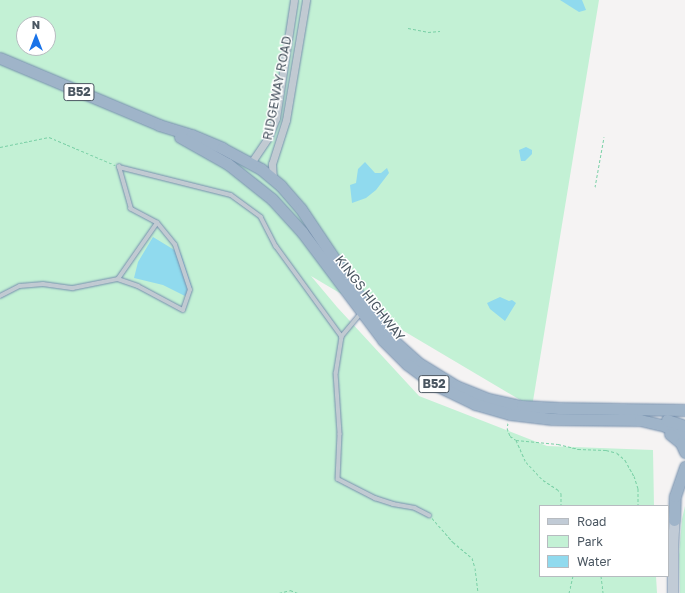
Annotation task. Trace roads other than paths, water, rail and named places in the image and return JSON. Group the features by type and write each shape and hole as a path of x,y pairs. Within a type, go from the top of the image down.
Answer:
{"highway":[{"name":"KINGS HIGHWAY","path":"0,58 159,125 197,137 251,163 273,179 305,214 381,326 397,344 420,364 456,386 488,399 522,406 569,409 685,410"},
{"name":"KINGS HIGHWAY","path":"159,125 228,164 255,184 280,206 305,236 362,314 387,344 416,371 444,389 474,404 503,412 530,417 620,420 635,419 651,421 669,428 685,437"},
{"path":"251,163 256,176 280,206"},
{"name":"B52","path":"569,409 594,412 647,414 685,426"},
{"path":"620,420 653,426 665,431 679,440 685,452"},
{"path":"674,520 675,496 685,467"}],"main road":[{"path":"673,593 674,520 684,485"}],"street":[{"name":"RIDGEWAY ROAD","path":"251,163 269,136 276,118 294,0"},
{"name":"RIDGEWAY ROAD","path":"273,179 272,164 286,120 306,0"}],"lane":[{"path":"0,296 20,286 43,284 73,288 118,279 138,286 183,310 190,290 175,245 157,222 131,209 119,167 231,195 262,217 276,246 342,337"},
{"path":"118,279 157,222"},
{"path":"362,314 342,337 336,373 340,434 338,479 376,498 393,504 416,508 429,515"}],"water":[{"path":"560,0 582,0 586,10 579,12"},
{"path":"526,147 532,150 532,154 525,161 521,161 519,150"},
{"path":"365,162 375,173 381,173 387,168 389,173 376,190 366,198 352,203 350,185 356,183 358,169"},
{"path":"153,237 181,254 192,288 185,296 163,285 134,278 138,262"},
{"path":"500,297 509,301 512,300 516,303 505,321 490,309 487,303"}]}
